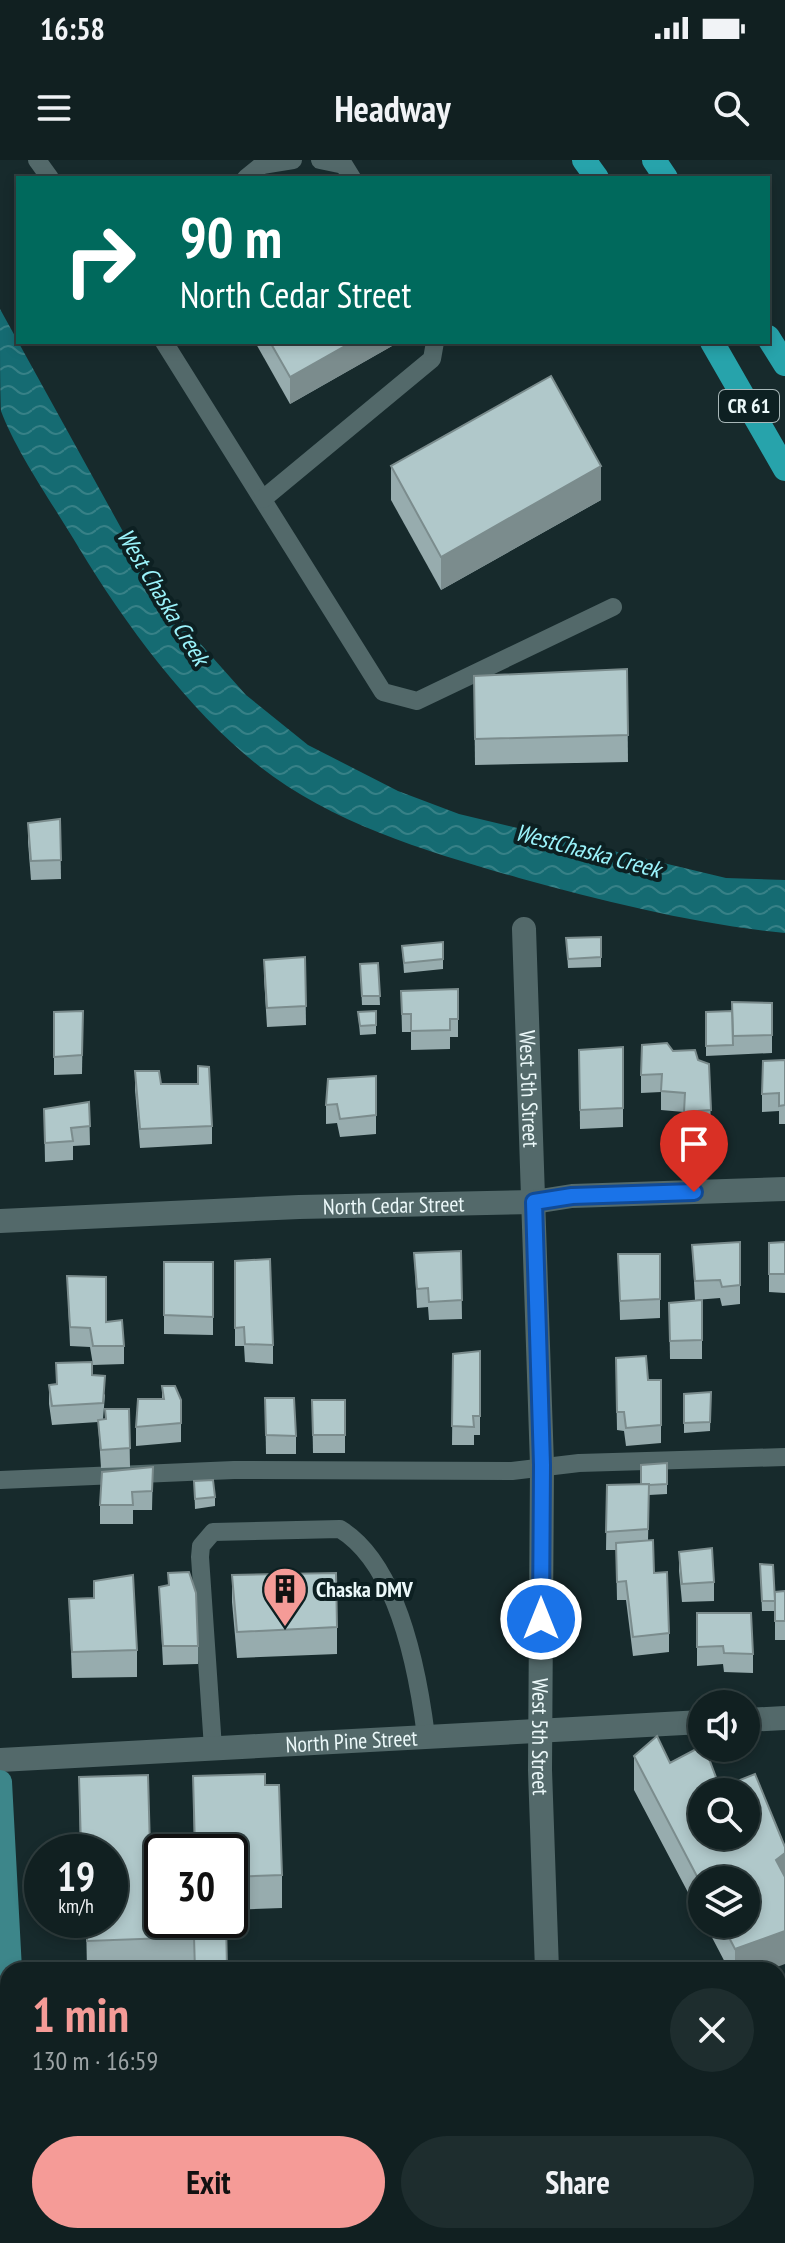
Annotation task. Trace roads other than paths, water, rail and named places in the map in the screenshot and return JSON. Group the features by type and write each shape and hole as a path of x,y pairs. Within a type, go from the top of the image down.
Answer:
{"main road":[{"name":"CR 61","path":"770,340 785,364"},
{"name":"CR 61","path":"713,344 785,469"}],"street":[{"name":"West 5th Street","path":"524,929 542,1465 541,1831 547,1962"},
{"name":"North Cedar Street","path":"0,1221 299,1207 534,1202 572,1196 785,1189"},
{"path":"760,1719 785,1718"},
{"name":"North Pine Street","path":"0,1760 688,1723"},
{"path":"0,1782 9,1962"}],"lane":[{"path":"248,176 262,165 293,160"},
{"path":"320,160 344,165 351,176"},
{"path":"165,344 383,692 417,701 613,607"},
{"path":"263,499 432,359 435,344"},
{"path":"0,1480 234,1470 512,1471 542,1465 785,1457"},
{"path":"213,1748 200,1557 201,1546 213,1532 340,1529 356,1539 373,1559 412,1646 426,1736"}],"water":[{"name":"West Chaska Creek","path":"0,309 16,338 16,344 19,344 142,566 197,640 246,695 308,745 398,791 459,814 726,878 785,880 785,933 651,911 451,858 350,821 288,787 233,744 160,665 97,577 26,462 1,411"}],"place":[{"name":"Chaska DMV","path":"285,1628"}],"water label":[{"name":"WestChaska Creek","path":"588,851"}]}
